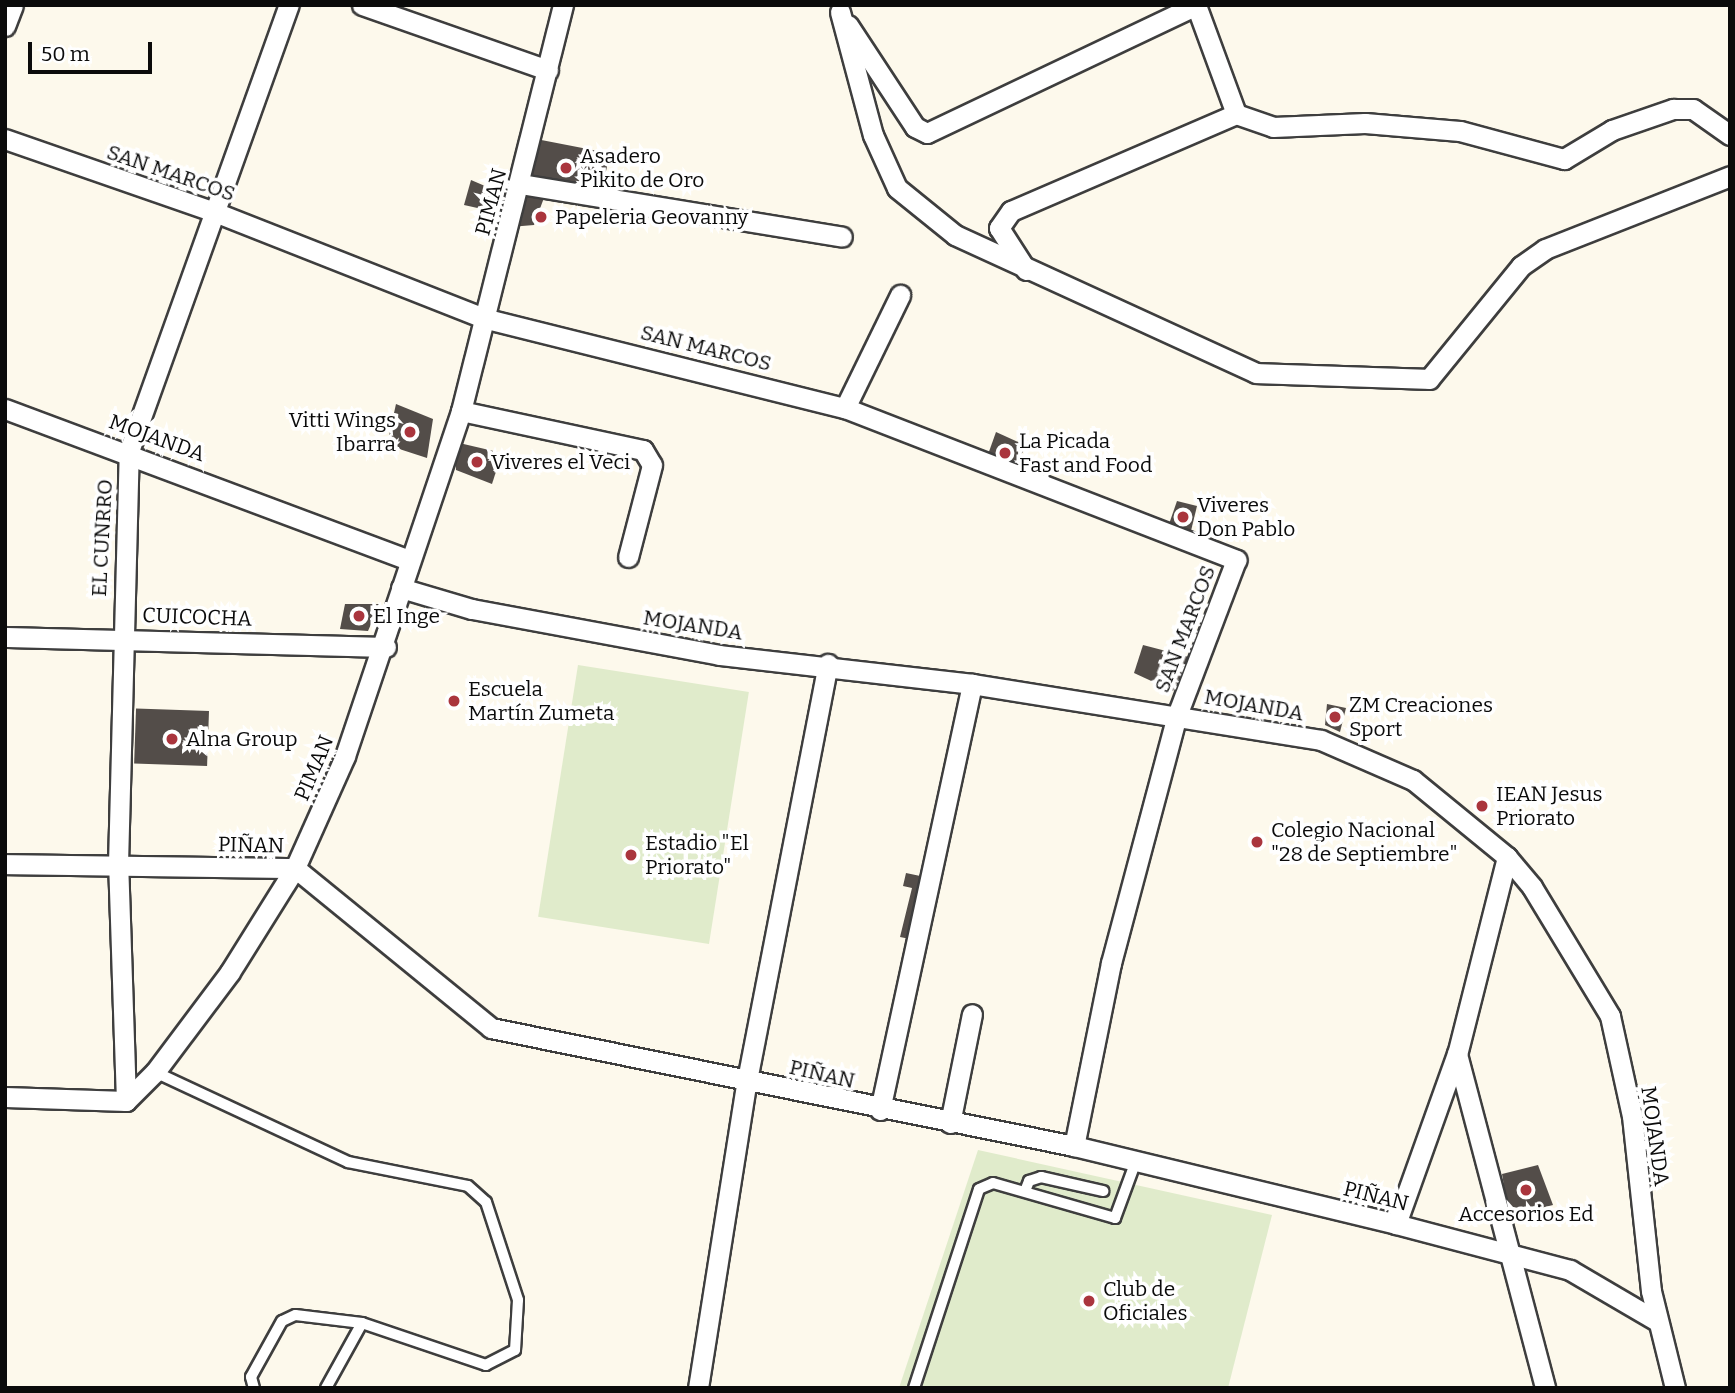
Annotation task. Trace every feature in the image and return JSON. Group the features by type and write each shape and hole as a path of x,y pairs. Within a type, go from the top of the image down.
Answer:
{"street":[{"path":"5,26 13,5"},
{"name":"EL CUNRRO","path":"126,1101 118,864 121,637 129,451 212,211 289,5"},
{"path":"362,5 548,71"},
{"name":"PIMAN","path":"126,1101 155,1072 230,972 295,868 386,647 409,560 461,411 563,5"},
{"path":"837,8 915,127 927,132 1196,5 1236,114"},
{"path":"837,8 873,135 897,188 955,235 1026,270 1256,373 1429,379 1521,266 1545,249 1730,176"},
{"path":"1026,270 999,228 1011,211 1236,114 1273,127 1365,123 1460,131 1564,159 1612,130 1673,109 1693,109 1730,135"},
{"name":"SAN MARCOS","path":"5,139 212,211 483,318 845,408 1236,560 1177,715"},
{"path":"520,184 842,237"},
{"path":"845,408 900,295"},
{"name":"MOJANDA","path":"5,409 129,451 409,560"},
{"path":"461,411 643,450 652,465 628,556"},
{"name":"MOJANDA","path":"401,588 472,609 705,652 828,664 1177,715 1333,745 1413,780 1507,858 1610,1016 1632,1116 1657,1321 1675,1388"},
{"name":"CUICOCHA","path":"5,637 121,637 386,647"},
{"path":"698,1388 747,1080 828,664"},
{"path":"880,1110 972,684"},
{"path":"1074,1146 1111,963 1177,715"},
{"path":"1396,1224 1457,1054 1507,858"},
{"name":"PIÑAN","path":"5,864 295,868 491,1028 880,1110 1074,1146 1396,1224 1511,1258 1570,1270 1657,1321"},
{"path":"950,1123 972,1014"},
{"path":"1457,1054 1545,1388"},
{"path":"5,1097 126,1101"}],"lane":[{"path":"155,1072 348,1162 448,1178 486,1202 518,1300 515,1350 486,1365 362,1323 288,1317 251,1377 254,1388"},
{"path":"914,1388 979,1189 992,1183 1115,1218 1136,1161"},
{"path":"1025,1191 1029,1181 1041,1177 1103,1191"},
{"path":"326,1388 362,1323"}],"green space":[{"name":"Estadio \"El Priorato\"","path":"578,665 749,692 709,944 538,917"},
{"name":"Club de Oficiales","path":"978,1150 1272,1215 1228,1388 899,1388"}],"building":[{"name":"Asadero Pikito de Oro","path":"531,138 610,153 601,199 522,184"},
{"path":"471,180 499,192 491,211 464,205"},
{"path":"520,189 545,195 534,225 510,227"},
{"name":"Vitti Wings Ibarra","path":"396,404 433,419 427,458 387,445"},
{"name":"La Picada Fast and Food","path":"996,432 1027,446 1011,469 986,460"},
{"name":"Viveres el Veci","path":"455,442 502,453 492,484 456,470"},
{"name":"Viveres Don Pablo","path":"1177,501 1197,506 1190,535 1168,527"},
{"name":"El Inge","path":"345,604 380,604 368,631 340,629"},
{"path":"1143,645 1189,657 1173,691 1134,673"},
{"name":"ZM Creaciones Sport","path":"1327,704 1346,708 1340,732 1325,725"},
{"name":"Alna Group","path":"136,708 209,711 207,766 134,763"},
{"path":"906,873 925,877 910,939 900,937 912,888 903,886"},
{"name":"Accesorios Ed","path":"1538,1165 1553,1205 1509,1216 1502,1174"}],"place":[{"name":"Asadero Pikito de Oro","path":"566,168"},
{"name":"Papeleria Geovanny","path":"541,217"},
{"name":"Vitti Wings Ibarra","path":"410,432"},
{"name":"La Picada Fast and Food","path":"1005,453"},
{"name":"Viveres el Veci","path":"477,462"},
{"name":"Viveres Don Pablo","path":"1183,517"},
{"name":"El Inge","path":"359,616"},
{"name":"Escuela Martín Zumeta","path":"454,701"},
{"name":"ZM Creaciones Sport","path":"1335,717"},
{"name":"Alna Group","path":"172,739"},
{"name":"IEAN Jesus Priorato","path":"1482,806"},
{"name":"Colegio Nacional \"28 de Septiembre\"","path":"1257,842"},
{"name":"Estadio \"El Priorato\"","path":"631,855"},
{"name":"Accesorios Ed","path":"1526,1190"},
{"name":"Club de Oficiales","path":"1089,1301"}]}
